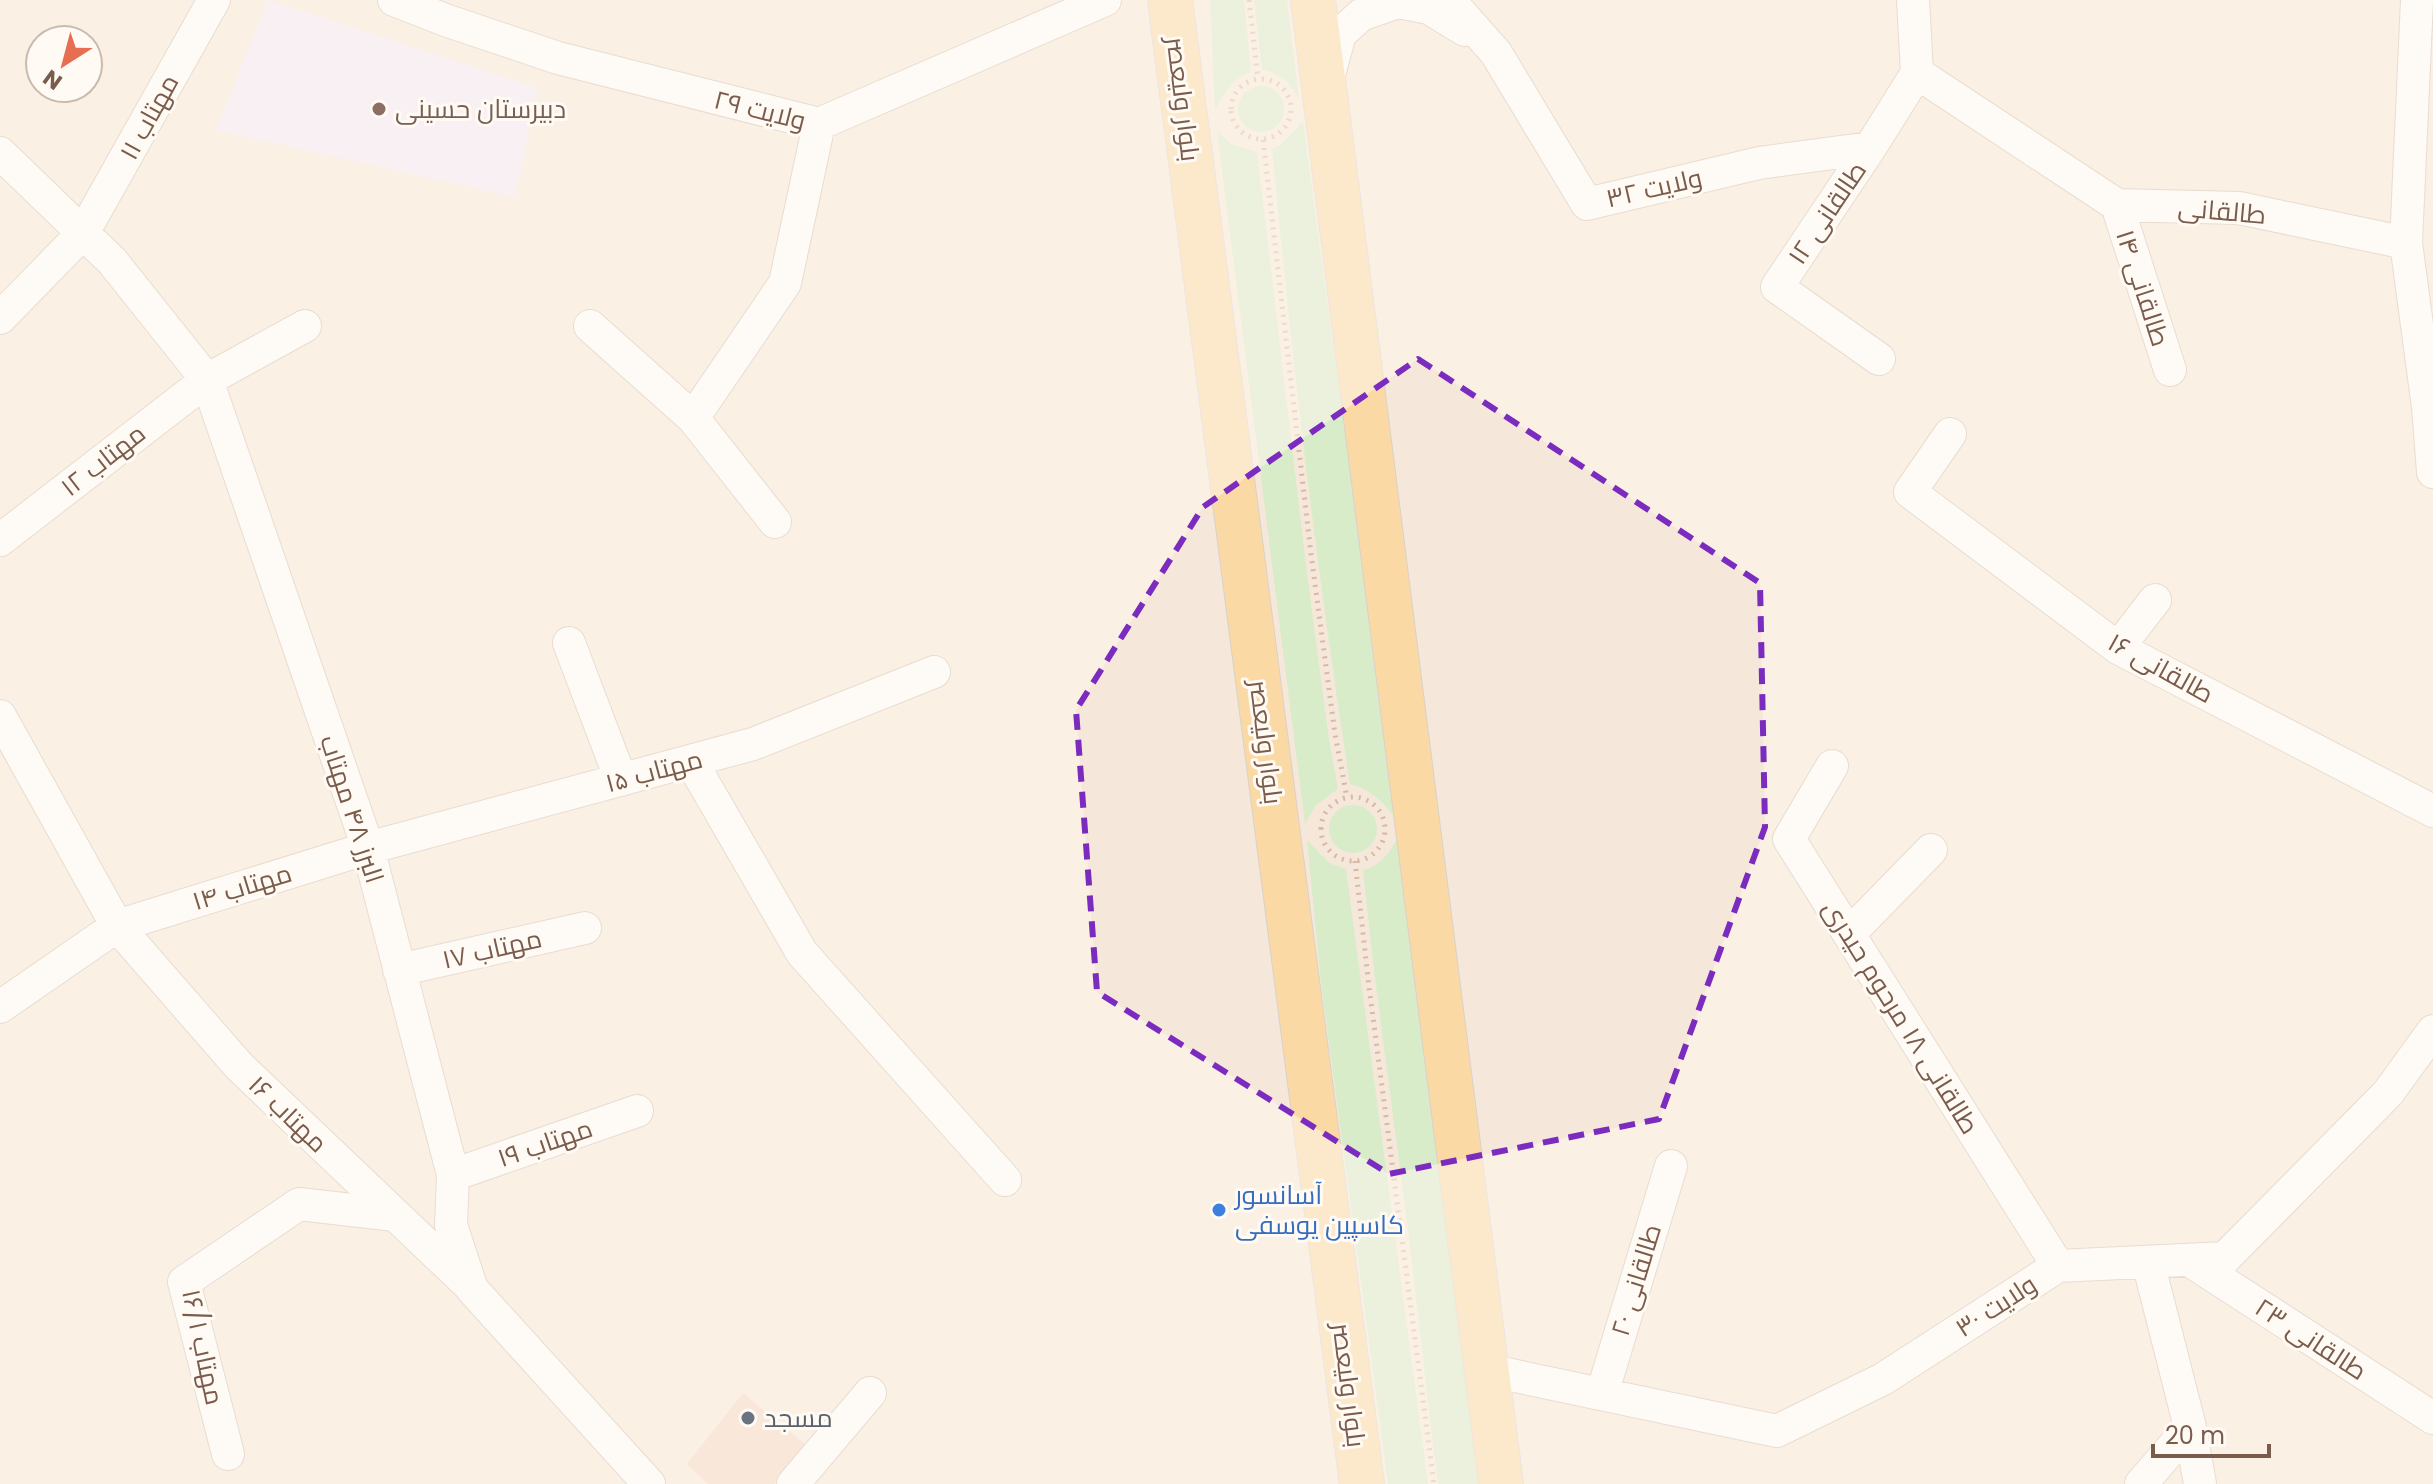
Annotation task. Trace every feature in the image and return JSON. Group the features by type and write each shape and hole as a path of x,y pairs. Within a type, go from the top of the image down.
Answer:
{"main road":[{"name":"بلوار ولیعصر","path":"1170,0 1362,1484"},
{"path":"1194,186 1200,0"},
{"path":"1313,0 1501,1484"}],"street":[{"name":"مهتاب ۱۱","path":"0,318 83,233 214,0"},
{"path":"394,0 452,11"},
{"name":"ولایت ٢٩","path":"452,11 558,58 819,124 1105,0"},
{"name":"ولایت ۳۲","path":"1449,0 1496,53 1587,204 1759,163 1870,148"},
{"path":"1913,0 1917,73 2117,205"},
{"path":"2417,0 2424,44 2406,243 2429,378 2433,472"},
{"path":"1326,86 1340,34 1361,15 1398,2 1429,8 1496,53"},
{"name":"طالقانی ۱۲","path":"1879,359 1777,287 1917,73"},
{"path":"693,418 785,283 819,124"},
{"name":"البرز ۴۸ مهتاب","path":"0,153 112,261 207,380 368,848 453,1175 451,1225 472,1289 649,1484"},
{"name":"طالقانی","path":"2117,205 2239,208 2406,243"},
{"name":"طالقانی ۱۴","path":"2117,205 2170,370"},
{"name":"مهتاب ۱۲","path":"0,540 207,380 305,326"},
{"path":"590,326 693,418 775,522"},
{"name":"طالقانی ۱۶","path":"1950,434 1910,492 2118,648 2433,811"},
{"path":"2118,648 2155,600"},
{"path":"569,643 621,780"},
{"name":"مهتاب ۱۵","path":"368,848 753,744 934,672"},
{"path":"0,716 117,926"},
{"path":"691,761 802,953 1005,1180"},
{"name":"طالقانی ۱۸ مرحوم حیدری","path":"1832,766 1789,839 2058,1266"},
{"name":"مهتاب ۱۴","path":"0,1007 117,926 368,848"},
{"path":"1849,934 1931,850"},
{"name":"مهتاب ۱۶","path":"117,926 239,1066 472,1289"},
{"name":"مهتاب ۱۷","path":"399,970 585,928"},
{"name":"ولایت ۳۰","path":"1487,1370 1777,1431 1883,1379 2058,1266 2225,1258 2388,1093 2433,1031"},
{"name":"مهتاب ۱۹","path":"453,1175 637,1111"},
{"name":"طالقانی ۲۰","path":"1602,1394 1671,1166"},
{"name":"مهتاب ۱۶/۱","path":"228,1454 184,1282 299,1204 395,1215"},
{"name":"طالقانی ۲۳","path":"2189,1260 2433,1418"},
{"path":"2148,1262 2190,1427 2200,1484"},
{"path":"793,1484 870,1393"},
{"path":"2141,1484 2190,1427"}],"path":[{"path":"1249,0 1258,79"},
{"path":"1258,79 1278,84 1286,92 1291,107 1285,127 1278,134 1263,140 1243,134 1235,127 1231,113 1235,92 1258,79"},
{"path":"1263,140 1313,569 1335,734 1347,798"},
{"path":"1347,798 1365,799 1375,806 1385,825 1383,841 1377,851 1355,861 1339,858 1330,852 1320,832 1323,815 1330,806 1347,798"},
{"path":"1355,861 1434,1484"}],"highlighted area":[{"path":"1418,359 1760,583 1765,827 1659,1119 1389,1174 1097,992 1076,710 1203,507"}],"shaded area":[{"path":"0,0 2433,0 2433,1484 0,1484"},
{"name":"دبیرستان حسینی","path":"268,0 538,88 515,197 216,130"}],"green space":[{"path":"1210,0 1244,0 1251,72 1233,83 1215,110"},
{"path":"1254,0 1287,0 1299,99 1284,79 1262,70"},
{"path":"1261,86 1277,93 1284,109 1277,125 1261,132 1245,125 1238,109 1245,93"},
{"path":"1303,122 1397,820 1376,798 1350,784 1316,546 1272,149"},
{"path":"1217,131 1231,144 1257,152 1306,565 1338,789 1316,805 1305,824"},
{"path":"1353,805 1370,812 1377,829 1370,846 1353,853 1336,846 1329,829 1336,812"},
{"path":"1399,835 1483,1484 1438,1484 1363,870 1385,857"},
{"path":"1307,840 1329,863 1346,869 1428,1484 1388,1484 1321,983"}],"building":[{"name":"مسجد","path":"743,1393 805,1444 774,1484 708,1484 687,1464"}],"place":[{"name":"دبیرستان حسینی","path":"379,109"},
{"name":"آسانسور کاسپین یوسفی","path":"1219,1210"},
{"name":"مسجد","path":"748,1418"}]}
